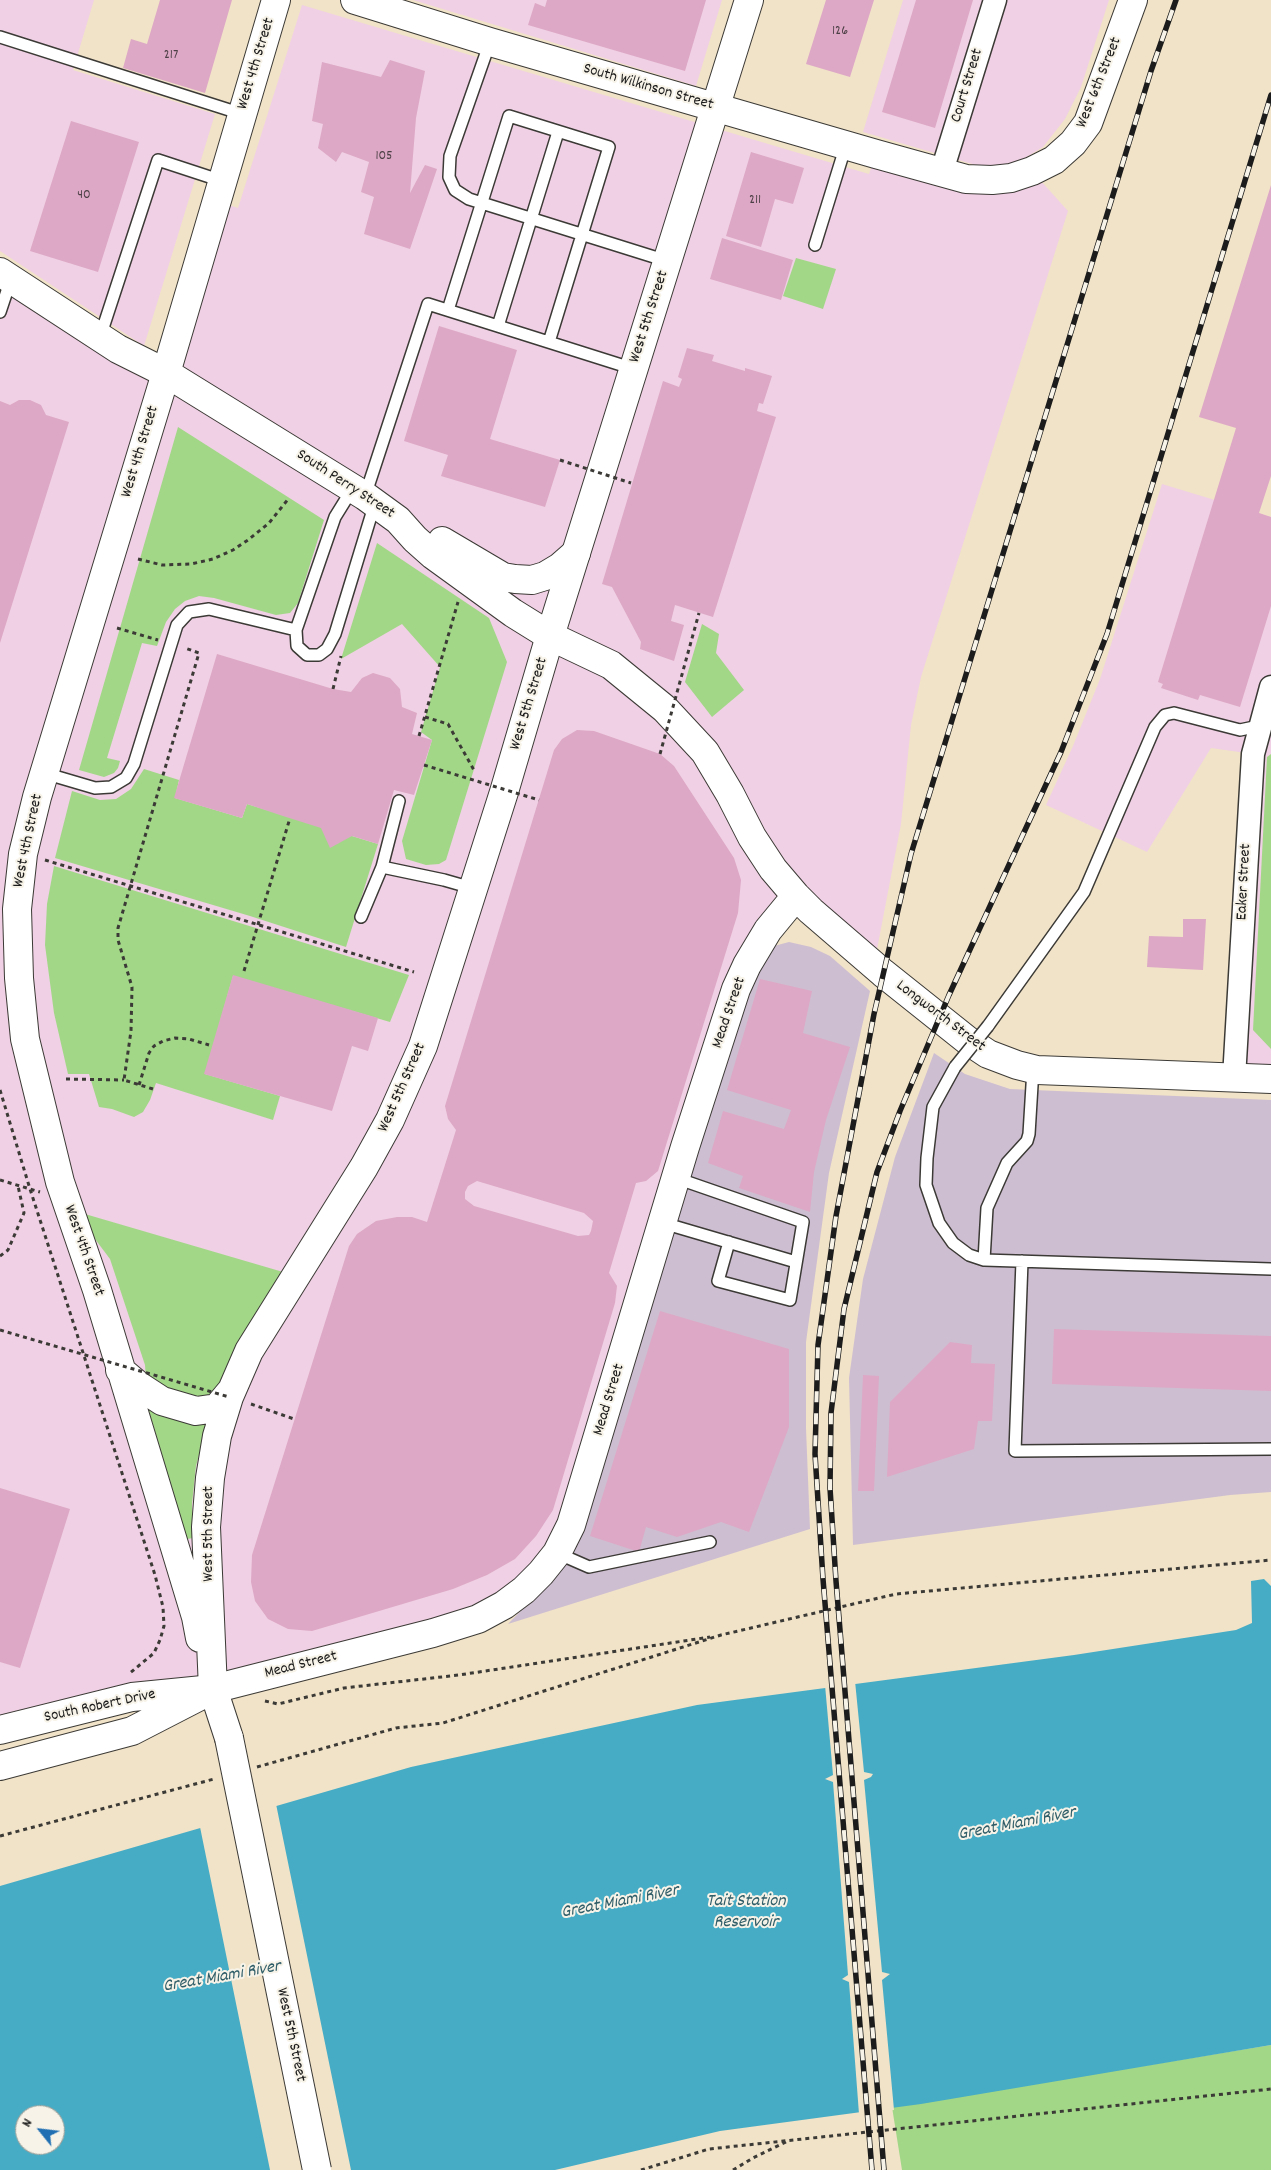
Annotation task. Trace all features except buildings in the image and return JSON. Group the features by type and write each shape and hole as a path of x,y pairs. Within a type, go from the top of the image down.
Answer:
{"main road":[{"name":"West 4th Street","path":"213,1689 196,1617 97,1290 66,1200 25,1039 19,978 16,910 20,874 33,811 166,373 276,0"},
{"name":"South Wilkinson Street","path":"355,0 490,42 716,108 942,171"},
{"name":"West 5th Street","path":"317,2170 229,1738 213,1689 206,1527 210,1478 217,1436 237,1397 249,1351 348,1195 390,1120 426,1038 749,0"},
{"name":"West 6th Street","path":"942,171 966,179 992,180 1011,178 1032,172 1054,160 1073,143 1088,123 1133,0"},
{"name":"South Perry Street","path":"6,276 100,338 166,373 365,496 398,520 433,555 513,613 550,636 611,665 665,708 691,735 712,763"},
{"path":"398,520 444,542 503,577 515,580 532,580 544,576 560,567 576,553"},
{"name":"Longworth Street","path":"712,763 752,837 773,869 796,896 883,973 967,1040 988,1054 1033,1069 1271,1080"},
{"name":"Mead Street","path":"213,1689 433,1633 478,1619 504,1605 524,1590 541,1573 556,1553 571,1525 676,1178 736,989 747,965 768,930 796,896"},
{"path":"120,1370 139,1386 162,1401 196,1411 217,1408 237,1397"},
{"name":"South Robert Drive","path":"0,1730 132,1697 213,1689"},
{"name":"South Robert Drive","path":"0,1766 132,1731 213,1689"}],"street":[{"name":"Court Street","path":"942,171 995,0"},
{"name":"Eaker Street","path":"1234,1078 1253,754 1265,726 1271,687"}],"lane":[{"path":"0,37 242,114"},
{"path":"490,42 450,156 449,177 455,190 469,199 668,262"},
{"path":"448,310 509,116 609,147 549,342"},
{"path":"498,326 558,132"},
{"path":"815,245 846,145"},
{"path":"100,338 158,160 222,181"},
{"path":"0,312 6,276"},
{"path":"365,496 335,517 296,630 297,646 307,655 319,656 328,649 335,634 365,496 428,304 634,368"},
{"path":"44,773 95,788 111,787 126,778 134,764 177,625 189,612 209,609 296,630"},
{"path":"1265,726 1240,730 1174,712 1165,715 1155,726 1084,892 988,1026 955,1067 933,1107 926,1158 926,1185 939,1223 953,1244 969,1255 984,1260 1271,1269"},
{"path":"360,917 382,867 399,801"},
{"path":"382,867 472,888"},
{"path":"984,1260 987,1208 1007,1163 1027,1141 1029,1134 1033,1069"},
{"path":"676,1178 804,1222 790,1300 718,1281 729,1242"},
{"path":"663,1224 796,1262"},
{"path":"1022,1262 1015,1451 1271,1448"},
{"path":"556,1553 589,1568 710,1542"}],"path":[{"path":"560,460 631,483"},
{"path":"138,559 162,565 191,564 213,559 232,550 269,524 289,498"},
{"path":"420,736 460,594"},
{"path":"660,754 699,613"},
{"path":"118,628 199,653 118,928 118,940 132,987 130,1045 124,1080"},
{"path":"425,717 448,724 475,772"},
{"path":"424,765 539,800"},
{"path":"244,971 290,818"},
{"path":"43,859 414,972"},
{"path":"139,1085 149,1053 154,1046 163,1041 176,1038 189,1039 209,1045"},
{"path":"66,1078 124,1080 153,1089"},
{"path":"0,1090 30,1189 155,1575 163,1607 164,1626 154,1653 138,1668 124,1677"},
{"path":"0,1180 66,1200"},
{"path":"0,1256 8,1250 24,1213 18,1185"},
{"path":"0,1330 237,1397 294,1419"},
{"path":"248,1769 396,1728 443,1723 721,1635 896,1594 1271,1560"},
{"path":"258,1699 278,1704 344,1688 459,1675 630,1647 721,1635"},
{"path":"0,1836 220,1777"},
{"path":"641,2170 709,2149 1271,2089"},
{"path":"733,2170 790,2140"}],"shaded area":[{"path":"0,0 94,0 73,70 215,114 144,346 0,251"},
{"path":"413,0 722,0 696,86"},
{"path":"903,0 1109,0 1081,87 1065,119 1043,147 1012,166 979,166 863,132"},
{"path":"302,5 869,174 876,154 942,171 1032,171 1068,211 921,677 911,725 901,824 874,965 796,896 768,930 571,1525 504,1605 0,1730 0,272 166,373 216,201 238,208"},
{"path":"1162,484 1271,517 1271,1079 1234,1078 1253,754 1211,748 1147,852 1046,805 1073,746 1100,679"},
{"path":"789,942 811,947 830,956 870,991 829,1173 806,1342 806,1428 810,1529 508,1624 543,1588 743,987 774,946"},
{"path":"934,1053 965,1074 1010,1089 1271,1100 1271,1492 1230,1495 853,1545 849,1378 863,1279 895,1157"}],"green space":[{"path":"796,258 836,269 823,309 783,296"},
{"path":"178,427 324,520 298,603 290,613 276,615 214,598 199,596 185,601 175,609 166,622 157,646 142,643 107,758 120,761 114,773 104,777 79,770"},
{"path":"377,543 489,618 507,662 446,860 439,864 426,865 406,859 402,841 432,740 421,732 440,667 402,624 341,659"},
{"path":"702,624 719,634 716,653 744,690 712,717 685,682"},
{"path":"1271,754 1271,1049 1253,1030 1267,757"},
{"path":"144,769 179,780 175,798 242,818 247,804 378,844 346,947 250,916 55,858 72,791 100,800 116,799 131,789"},
{"path":"54,866 409,975 390,1022 233,976 205,1074 280,1096 273,1120 156,1083 143,1112 134,1117 112,1109 99,1107 89,1074 68,1074 54,1013 45,945 47,904"},
{"path":"85,1214 283,1272 207,1425 196,1466 192,1504 193,1538 187,1539 148,1408 145,1365 110,1259 92,1235"},
{"path":"1271,2045 1271,2170 902,2170 892,2107"}],"water":[{"name":"Tait Station Reservoir","path":"1264,1579 1271,1586 1271,2045 921,2104 720,2131 555,2170 0,2170 0,1886 411,1767 697,1705 1074,1655 1236,1630 1252,1623 1251,1581"}],"pier":[{"path":"855,1681 864,1772 873,1774 864,1780 882,1972 890,1974 882,1980 894,2110 859,2114 849,1982 842,1979 848,1975 833,1782 825,1779 833,1775 825,1685"},
{"path":"276,1804 351,2170 270,2170 200,1827"}],"railway":[{"path":"872,2170 823,1579 815,1454 818,1345 836,1216 874,1014 911,854 1151,71 1176,0"},
{"path":"884,2170 830,1488 831,1413 844,1309 877,1172 900,1111 949,995 1061,752 1107,634 1271,95"}],"water label":[{"name":"Great Miami River","path":"1017,1825"},
{"name":"Great Miami River","path":"620,1903"},
{"name":"Great Miami River","path":"222,1978"}]}
